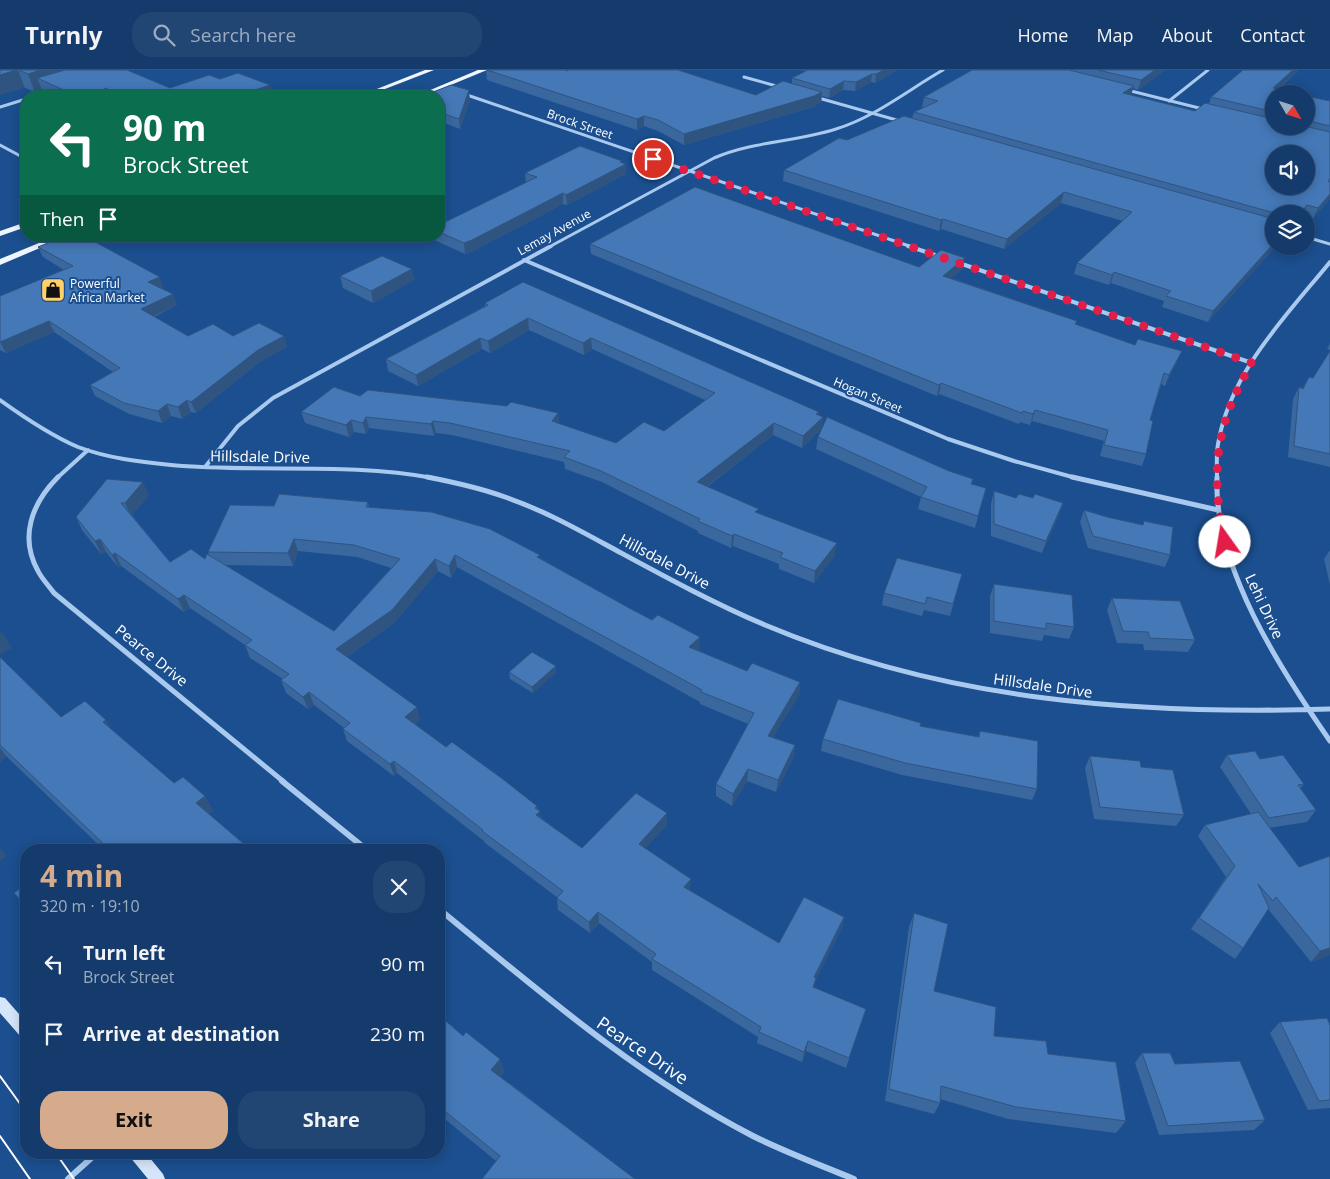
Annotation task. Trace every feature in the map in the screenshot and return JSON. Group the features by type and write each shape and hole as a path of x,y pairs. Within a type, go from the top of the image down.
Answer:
{"main road":[{"path":"378,90 430,70"},
{"path":"438,90 484,70"},
{"path":"0,234 20,226"},
{"path":"0,262 49,242"},
{"path":"0,1003 20,1025"},
{"path":"142,1159 158,1179"}],"street":[{"name":"Lemay Avenue","path":"205,467 238,426 273,398 688,171 725,153 826,132 849,124 943,70"},
{"path":"1169,101 1208,70"},
{"path":"744,77 789,90"},
{"path":"1121,89 1207,110"},
{"name":"Brock Street","path":"462,94 941,257"},
{"path":"807,95 907,124"},
{"path":"0,107 20,101"},
{"path":"0,145 20,156"},
{"path":"1315,240 1330,244"},
{"name":"Hogan Street","path":"524,260 948,440 988,454 1080,481 1218,510"},
{"path":"951,260 1252,363"},
{"name":"Lehi Drive","path":"1330,262 1252,363 1230,402 1223,424 1216,475 1218,510 1225,542 1237,578 1275,656 1308,710 1330,741"},
{"name":"Hillsdale Drive","path":"0,400 40,427 88,450 124,458 251,470 357,469 415,474 469,486 513,499 551,515 679,584 769,626 832,649 943,681 1070,704 1190,712 1242,713 1330,709"},
{"name":"Pearce Drive","path":"88,450 66,468 44,491 36,504 31,518 28,530 28,548 33,564 42,579 54,593 360,844"},
{"name":"Pearce Drive","path":"445,914 582,1027 662,1084 753,1136 854,1179"},
{"path":"68,1179 90,1159"}],"building":[{"path":"0,70 16,70 0,75"},
{"path":"19,70 41,70 28,74"},
{"path":"65,70 127,70 170,88 209,75 220,79 238,73 270,85 255,90 110,90 105,88 104,90 64,90 37,78"},
{"path":"487,70 678,70 756,95 783,81 822,92 684,134 658,120 644,116 637,119"},
{"path":"808,70 884,70 856,82 844,81 830,89 792,78"},
{"path":"972,70 1069,70 1134,86 1123,93 1195,111 1205,103 1265,117 1265,135 1315,135 1315,129 1330,132 1330,178 1328,181 1330,182 1330,194 1318,208 1315,207 1315,205 1265,205 1265,210 914,112 938,101 924,97"},
{"path":"1098,70 1155,70 1141,80"},
{"path":"1243,70 1293,70 1276,85 1265,85 1265,110 1211,97"},
{"path":"451,85 469,90 459,119 445,114 445,90 438,90"},
{"path":"1315,98 1330,101 1330,126 1315,122"},
{"path":"904,116 1265,216 1265,253 1213,311 1166,296 1171,291 1114,272 1112,275 1077,263 1132,212 1064,192 1007,239 784,170 839,138 847,140"},
{"path":"580,146 626,164 566,195 563,193 472,240 464,243 445,235 445,222 537,177 525,173"},
{"path":"695,187 919,267 941,250 965,258 943,276 1077,321 1075,324 1135,345 1138,339 1182,351 1169,375 1164,373 1150,420 1153,421 1146,454 1104,445 1108,430 1035,410 1033,414 1023,411 1022,413 941,383 939,385 590,244"},
{"path":"50,242 95,242 160,277 148,282 173,294 141,309 188,336 213,324 233,336 259,323 284,336 258,350 191,402 187,400 178,407 167,404 158,411 124,403 90,385 120,368 49,321 0,342 0,296 73,266 38,247"},
{"path":"382,256 412,269 371,291 340,276"},
{"path":"523,282 819,412 816,414 823,417 803,436 774,423 697,482 759,509 755,512 837,543 815,571 780,557 783,553 734,534 732,536 698,521 700,519 601,471 564,457 570,451 450,423 433,421 431,424 366,417 363,423 351,420 346,425 301,412 334,387 360,396 368,390 507,406 511,402 558,413 552,421 616,443 644,422 664,431 715,393 591,338 583,343 528,318 488,341 480,338 416,375 386,359 488,305 485,303"},
{"path":"1330,351 1330,454 1294,446 1299,387 1303,389 1309,377 1313,378"},
{"path":"827,417 949,471 973,479 971,484 986,488 978,516 921,497 927,487 818,437"},
{"path":"107,479 143,482 125,503 121,503 170,562 191,549 205,559 207,554 334,631 400,559 354,545 294,539 288,553 208,552 230,505 274,506 279,494 368,502 366,507 431,512 490,529 540,555 537,557 652,620 658,615 700,637 689,647 747,671 752,663 800,682 768,736 795,745 778,780 748,769 733,794 716,784 754,713 701,692 702,690 455,555 449,566 435,559 392,610 336,649 417,707 405,717 446,747 452,742 504,780 537,806 535,808 540,811 536,815 582,848 636,793 667,813 639,844 691,879 684,887 779,943 804,897 844,917 814,977 816,978 813,987 866,1009 849,1058 808,1041 804,1052 759,1032 761,1027 652,959 656,954 598,912 589,922 557,898 563,891 482,831 394,761 390,764 343,729 350,723 309,692 303,697 281,680 289,674 245,645 252,640 184,595 178,599 115,553 112,555 100,539 95,541 76,517"},
{"path":"994,491 1016,498 1019,494 1033,498 1035,494 1063,503 1046,541 994,524"},
{"path":"1084,510 1143,525 1144,521 1173,527 1170,555 1093,536"},
{"path":"897,558 962,574 953,604 927,597 925,604 884,593"},
{"path":"994,584 1072,595 1074,627 1046,623 1046,629 994,621"},
{"path":"1112,598 1180,601 1195,640 1150,638 1148,632 1123,631"},
{"path":"532,652 556,666 532,687 509,672"},
{"path":"0,657 61,717 85,701 106,720 103,722 174,783 183,777 205,796 196,803 244,844 104,844 0,745"},
{"path":"838,699 921,723 920,726 979,737 980,731 1038,741 1037,789 905,763 823,739"},
{"path":"1255,751 1260,759 1283,755 1304,784 1298,785 1316,810 1269,818 1227,755"},
{"path":"1090,756 1140,761 1141,767 1173,770 1184,815 1100,807"},
{"path":"1258,812 1299,867 1330,856 1330,948 1320,951 1276,897 1273,901 1258,884 1269,908 1243,948 1199,918 1235,866 1205,825"},
{"path":"20,888 20,900 14,893"},
{"path":"914,913 948,924 934,991 996,1007 994,1036 1046,1041 1048,1054 1116,1062 1126,1121 1016,1107 941,1086 940,1103 889,1089"},
{"path":"1327,1018 1330,1025 1330,1100 1319,1101 1280,1022"},
{"path":"445,1020 463,1036 466,1032 500,1059 491,1070 635,1179 482,1179 500,1156 445,1111"},
{"path":"1142,1053 1170,1053 1175,1064 1240,1061 1265,1120 1168,1126"}],"tram line":[{"path":"0,1076 20,1104"},
{"path":"0,1136 30,1179"},
{"path":"60,1159 74,1179"}],"place":[{"name":"Powerful Africa Market","path":"53,290"}],"route":[{"path":"653,159 1252,363 1230,402 1218,449 1216,475 1218,510 1225,542"}]}
